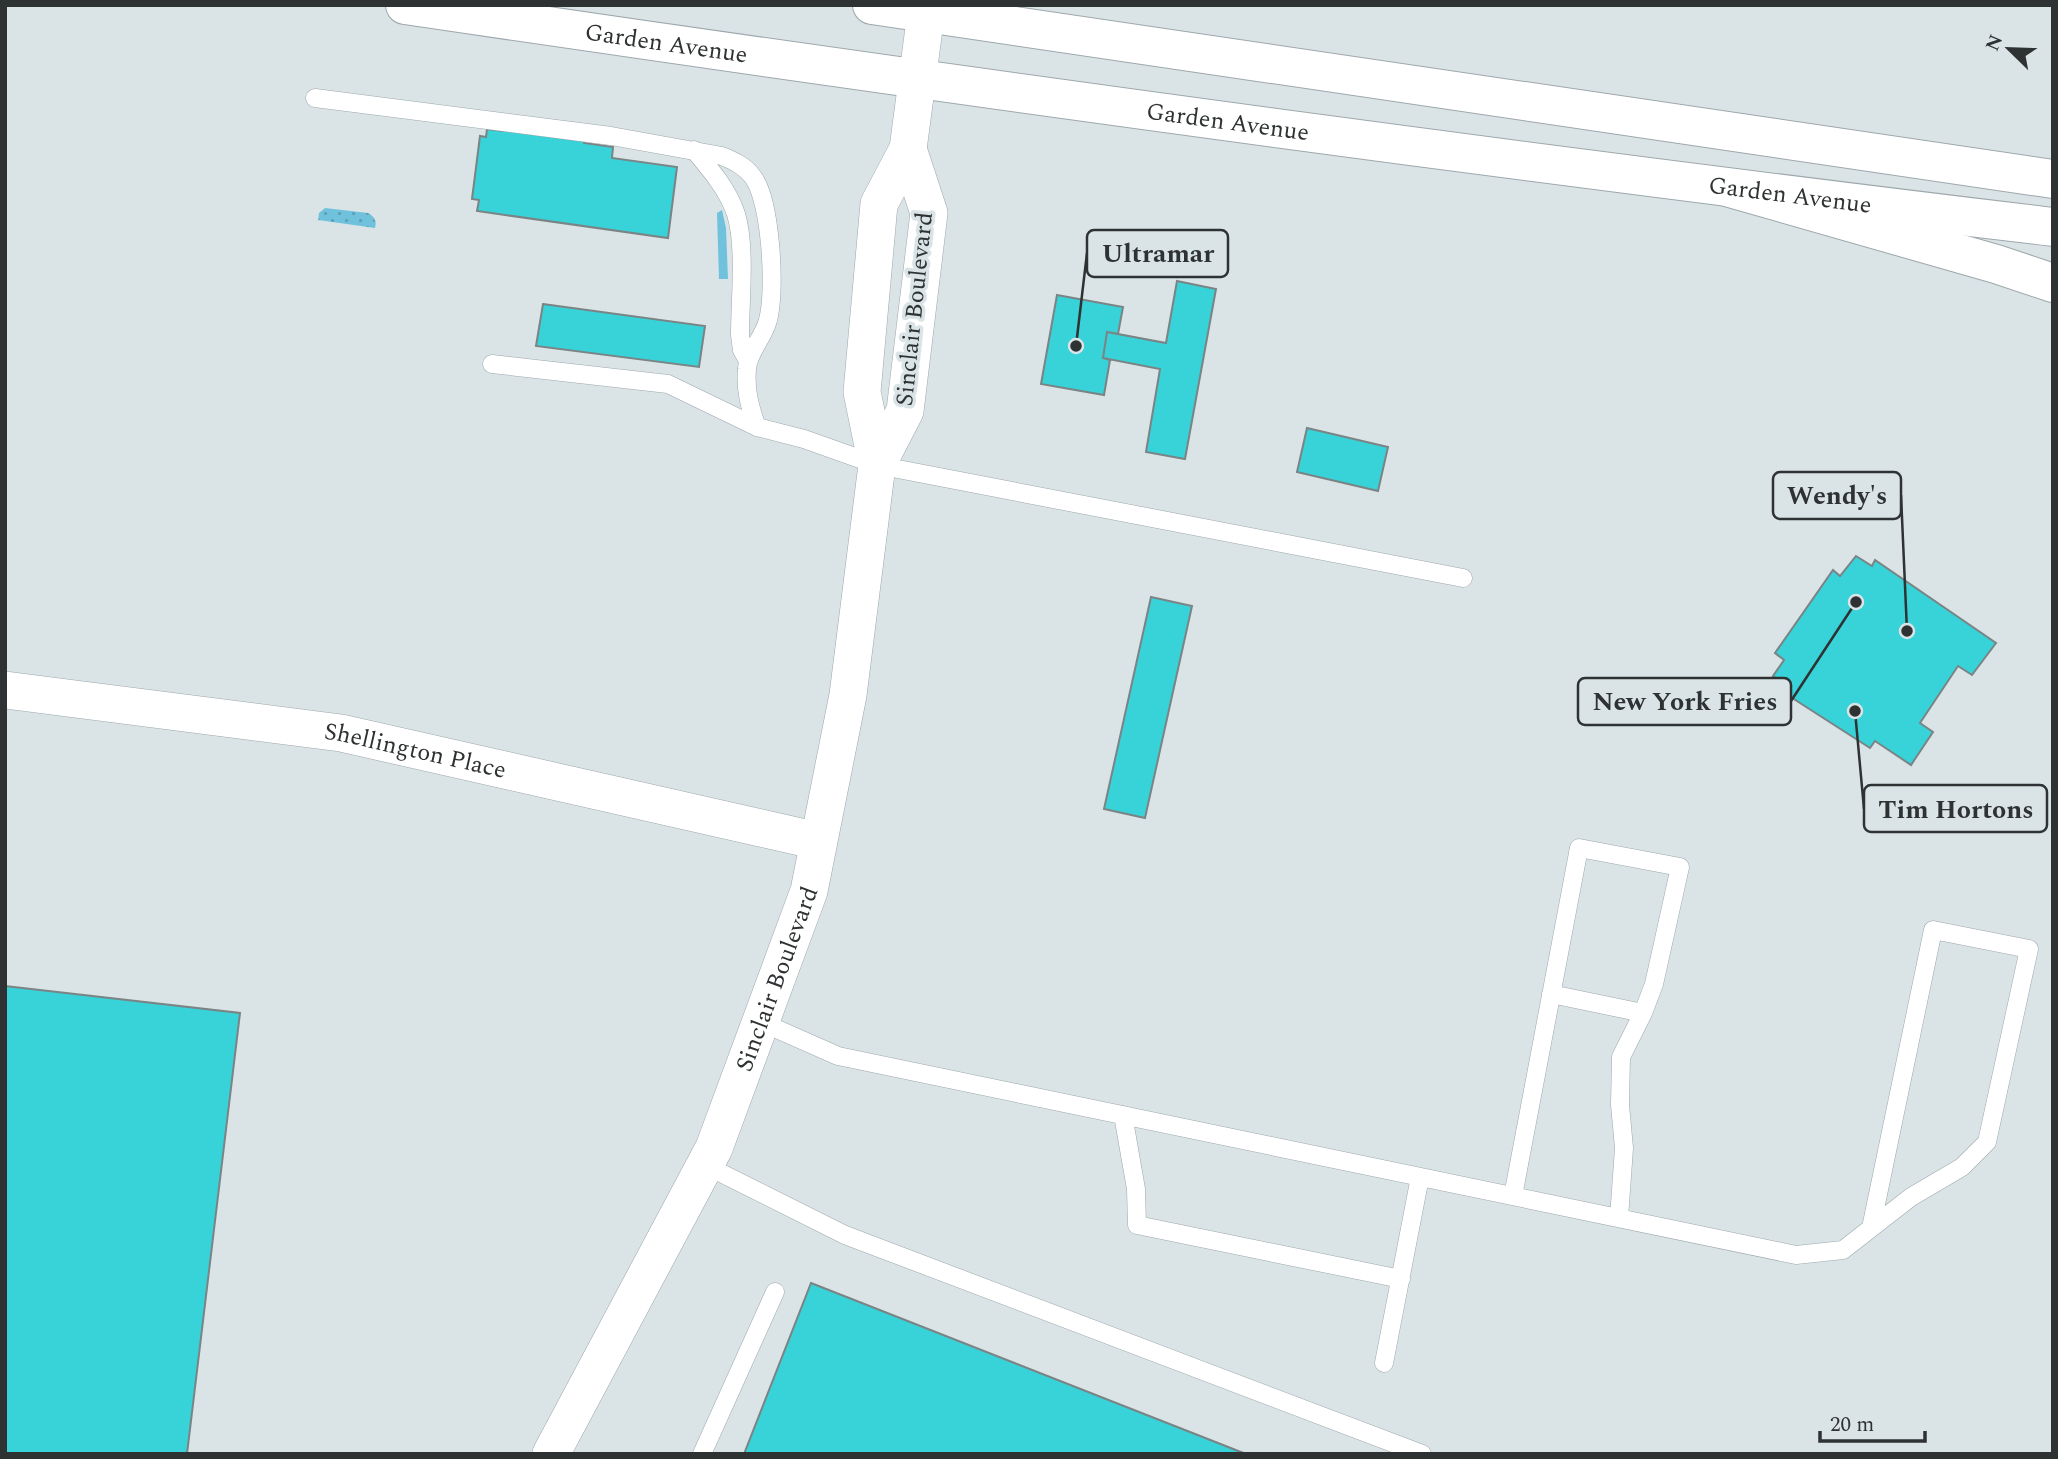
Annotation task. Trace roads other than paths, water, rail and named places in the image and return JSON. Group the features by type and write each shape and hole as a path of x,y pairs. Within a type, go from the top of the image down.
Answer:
{"main road":[{"name":"Garden Avenue","path":"405,5 918,81 1730,188 2053,227"},
{"path":"872,5 2053,179"},
{"path":"1730,188 1996,264 2053,283"}],"street":[{"name":"Sinclair Boulevard","path":"551,1454 714,1148 808,891 848,695 877,465 862,392 879,204 908,149 926,13"},
{"name":"Sinclair Boulevard","path":"877,465 905,411 929,213 908,149"},
{"name":"Shellington Place","path":"5,690 341,733 818,841"}],"lane":[{"path":"315,98 499,120 694,150 739,163 753,177 766,210 772,301 763,337 748,361"},
{"path":"694,150 719,180 736,215 740,235 740,335 742,350 748,361 747,397 757,427"},
{"path":"492,363 668,384 757,427 804,439 877,465 1463,578"},
{"path":"1513,1196 1579,848 1680,867 1654,984 1621,1057 1620,1105 1624,1148 1619,1219"},
{"path":"761,1022 838,1056 1796,1255 1843,1250 1911,1197 1962,1167 1987,1142 2029,949 1933,930 1871,1228"},
{"path":"1551,994 1643,1013"},
{"path":"1123,1115 1136,1189 1137,1226 1401,1279"},
{"path":"705,1166 845,1235 1422,1454"},
{"path":"1384,1363 1420,1177"},
{"path":"702,1454 775,1292"}],"place":[{"name":"Ultramar","path":"1076,346"},
{"name":"New York Fries","path":"1856,602"},
{"name":"Wendy's","path":"1907,631"},
{"name":"Tim Hortons","path":"1855,711"}]}
